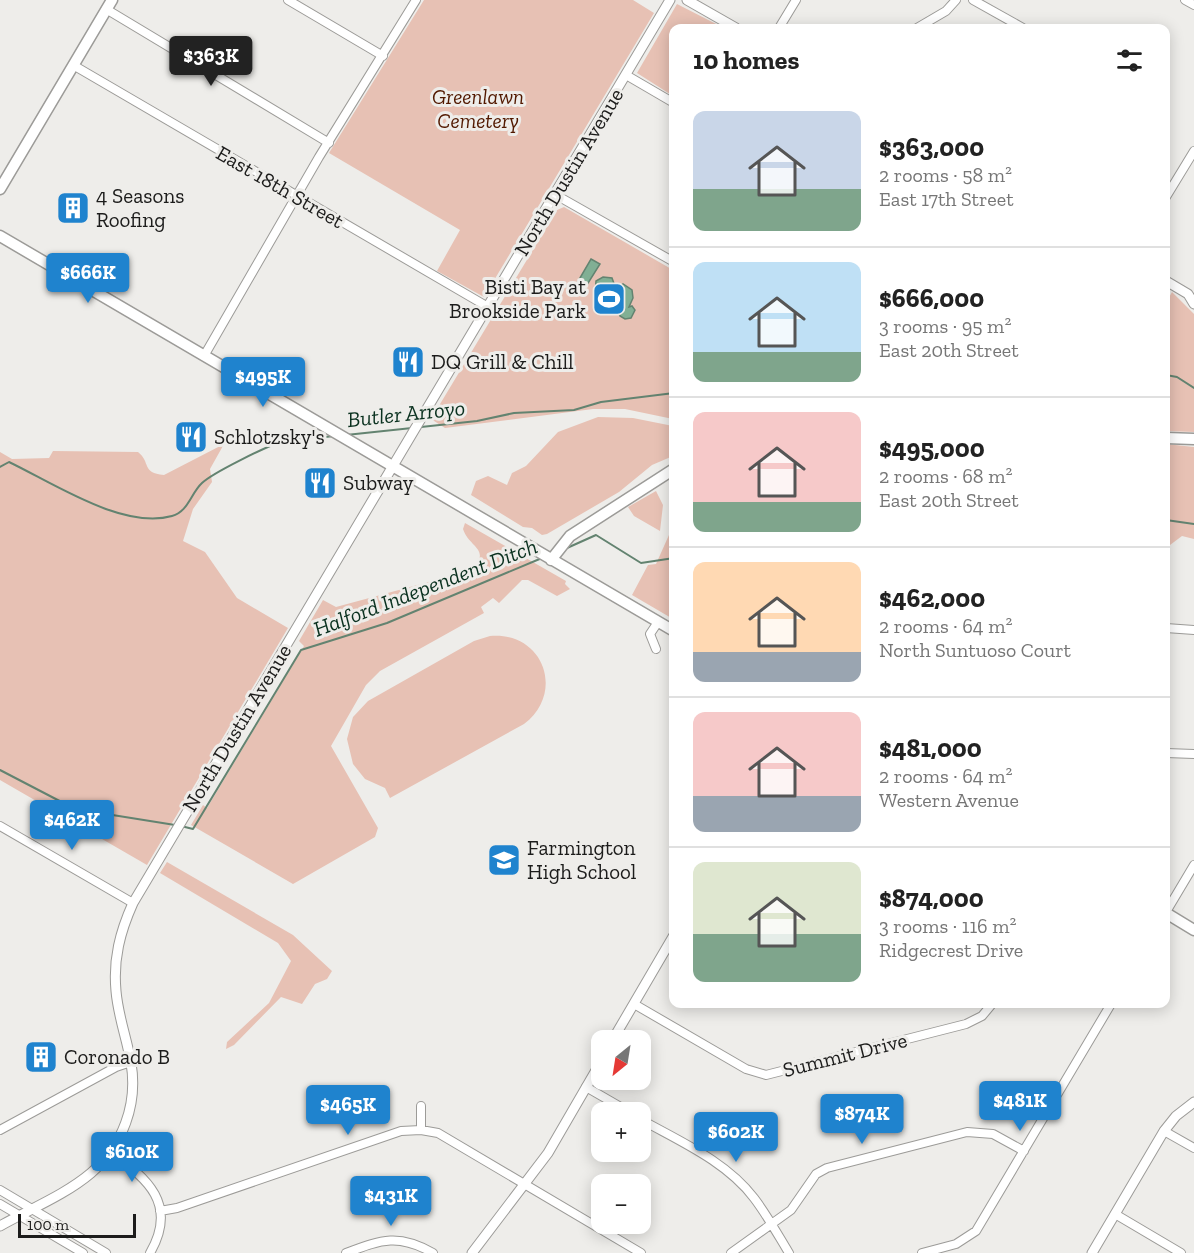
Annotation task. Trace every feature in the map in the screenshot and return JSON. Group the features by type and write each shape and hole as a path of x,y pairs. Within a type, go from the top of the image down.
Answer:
{"main road":[{"path":"0,189 109,5"},
{"path":"0,236 392,468 669,628"},
{"path":"1170,438 1194,439"},
{"path":"550,560 570,536 669,472"},
{"path":"1170,915 1194,930"}],"street":[{"path":"288,0 383,56"},
{"path":"204,356 296,196 416,0"},
{"name":"North Dustin Avenue","path":"0,1226 85,1177 110,1152 122,1132 131,1105 131,1062 118,1005 115,972 119,939 133,903 670,0"},
{"path":"687,0 729,24"},
{"path":"782,24 796,0"},
{"path":"923,24 946,10 956,0"},
{"path":"973,0 1013,24"},
{"path":"1185,0 1194,5"},
{"path":"109,5 329,143"},
{"name":"East 18th Street","path":"73,65 488,308"},
{"path":"626,75 669,100"},
{"path":"1170,190 1194,151"},
{"path":"556,195 669,259"},
{"path":"1170,283 1191,292 1194,303"},
{"path":"656,649 650,634 658,622"},
{"path":"1170,628 1194,630"},
{"path":"1170,753 1194,754"},
{"path":"0,826 133,903"},
{"path":"1170,906 1194,865"},
{"path":"619,1030 669,944"},
{"name":"Summit Drive","path":"634,1004 746,1069 766,1075 966,1024 982,1016 989,1008"},
{"path":"922,1253 956,1244 976,1232 1109,1008"},
{"path":"0,1130 116,1066 131,1062"},
{"path":"472,1253 557,1138 591,1079"},
{"path":"586,1087 612,1102"},
{"path":"1092,1253 1164,1131 1176,1116 1194,1101"},
{"path":"421,1106 421,1130"},
{"path":"651,1126 719,1166 754,1197 789,1253"},
{"path":"160,1211 185,1206 401,1131 421,1130 438,1133 641,1253"},
{"path":"731,1253 791,1210 816,1174 827,1168 976,1131 993,1134 1024,1151"},
{"path":"1164,1131 1194,1148"},
{"path":"110,1152 146,1179 154,1192 160,1211 158,1235 150,1253"},
{"path":"0,1190 106,1253"},
{"path":"0,1204 83,1253"},
{"path":"1115,1214 1182,1253"},
{"path":"345,1253 392,1239 410,1242 433,1253"}],"green space":[{"name":"Greenlawn Cemetery","path":"424,0 633,0 654,13 484,297 437,271 460,230 329,153"},
{"path":"677,4 716,24 669,24 669,93 637,73"},
{"path":"564,207 669,268 669,418 625,409 593,409 445,428 431,419 557,210"},
{"path":"1172,292 1194,314 1194,432 1170,431 1170,296"},
{"path":"598,417 633,418 669,425 669,458 652,465 619,492 542,535 532,528 523,527 471,495 476,481 488,476 507,485 512,473 526,466 558,432"},
{"path":"224,444 210,469 212,482 193,509 183,541 205,552 237,598 288,628 147,865 0,780 0,452 12,459 49,458 53,451 138,452 152,472 164,475"},
{"path":"1170,444 1194,447 1194,539 1182,536 1170,545"},
{"path":"656,491 663,505 660,531 634,516 628,507"},
{"path":"465,523 566,581 565,584 570,589 557,596 528,580 522,580 499,603 493,598 481,607 484,613 380,671 366,685 331,746 378,828 375,837 293,884 191,825 203,805 207,808 304,646 299,641 323,600 336,607 469,571 476,564 480,553 463,529"},
{"path":"669,535 669,617 632,595 648,565 656,564"},
{"path":"490,636 508,637 524,643 535,653 543,666 546,681 544,696 537,711 524,724 390,798 385,788 365,779 353,764 347,739 353,717 368,701 474,641"},
{"path":"167,862 293,935 332,971 327,979 315,984 302,1004 281,997 234,1045 226,1049 227,1042 269,1003 291,961 278,943 160,873"}],"shaded area":[{"path":"591,259 600,264 585,288 577,283"},
{"name":"Bisti Bay at Brookside Park","path":"603,277 612,278 616,289 623,284 632,290 633,298 629,307 632,306 635,310 631,318 625,319 620,316 619,297 615,307 595,294 596,281"}],"waterway":[{"name":"Butler Arroyo","path":"1170,376 1177,377 1194,388"},
{"name":"Butler Arroyo","path":"421,427 477,421 514,413 574,410 601,402 669,394"},
{"name":"Butler Arroyo","path":"346,435 412,428"},
{"name":"Butler Arroyo","path":"0,467 9,462 110,511 153,519 172,516 182,511 198,487 208,478 263,449 286,440 335,436"},
{"name":"Halford Independent Ditch","path":"1170,521 1194,524"},
{"name":"Halford Independent Ditch","path":"567,548 596,535 641,563 669,559"},
{"name":"Halford Independent Ditch","path":"181,826 193,829 301,650 387,623 542,558"},
{"name":"Halford Independent Ditch","path":"0,770 75,809 175,825"}],"place":[{"name":"4 Seasons Roofing","path":"73,208"},
{"name":"Bisti Bay at Brookside Park","path":"609,299"},
{"name":"DQ Grill & Chill","path":"408,362"},
{"name":"Schlotzsky's","path":"191,437"},
{"name":"Subway","path":"320,483"},
{"name":"Farmington High School","path":"504,860"},
{"name":"Coronado B","path":"41,1057"}]}
